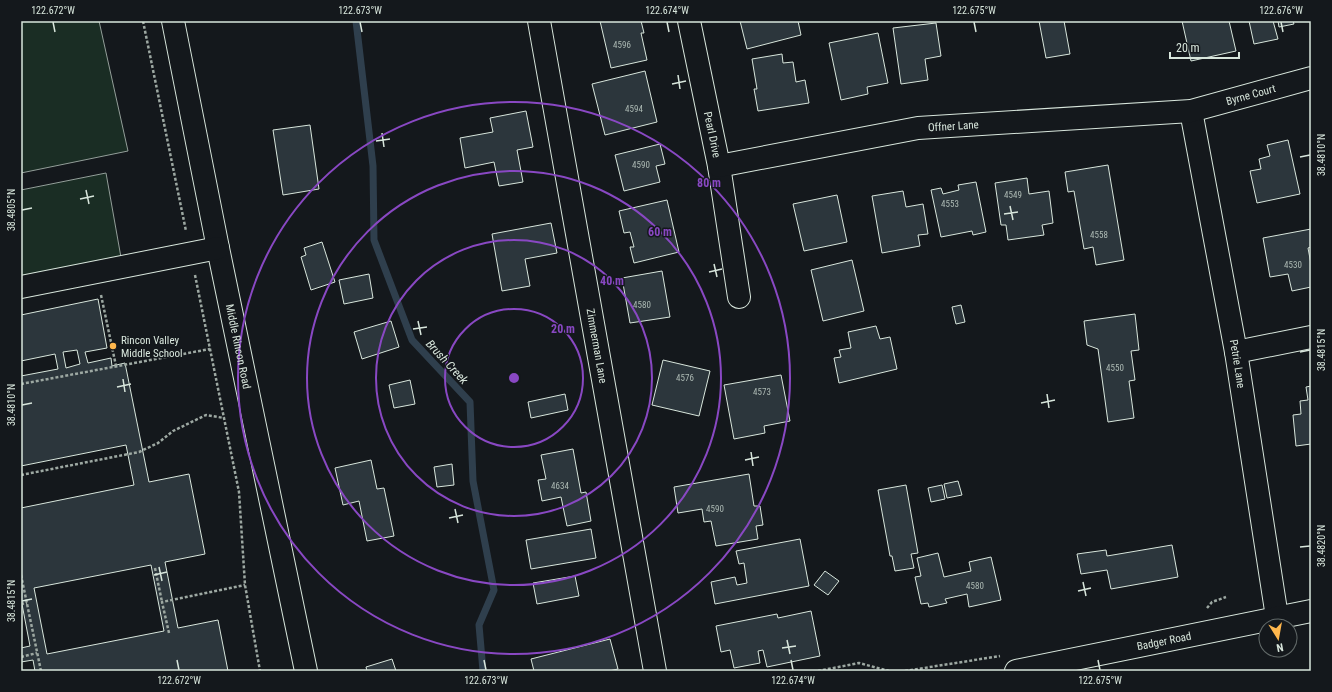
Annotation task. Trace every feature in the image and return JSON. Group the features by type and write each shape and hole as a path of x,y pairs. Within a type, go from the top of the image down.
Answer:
{"street":[{"name":"Middle Rincon Road","path":"173,21 218,248 306,671"},
{"name":"Zimmerman Lane","path":"539,21 655,671"},
{"name":"Pearl Drive","path":"689,21 719,166 738,297"},
{"name":"Byrne Court","path":"1190,111 1311,78"},
{"name":"Offner Lane","path":"719,166 918,128 1190,111"},
{"name":"Petrie Lane","path":"1190,111 1236,352 1277,618"},
{"path":"21,287 218,248"},
{"path":"1236,352 1311,337"},
{"name":"Badger Road","path":"1277,618 1311,611"},
{"name":"Badger Road","path":"1016,671 1258,622"}],"path":[{"path":"143,21 239,492 245,585 260,671"},
{"path":"101,291 116,366"},
{"path":"21,384 210,348"},
{"path":"21,475 139,452 158,442 173,431 206,415 224,418"},
{"path":"155,568 169,633"},
{"path":"21,575 41,671"},
{"path":"162,602 245,585"},
{"path":"21,604 27,603"},
{"path":"21,657 37,654"},
{"path":"818,671 859,663 889,671"}],"green space":[{"path":"21,21 99,21 128,151 21,173"},
{"path":"106,173 122,263 21,284 21,190"}],"building":[{"path":"600,21 641,21 644,33 641,33 647,60 611,68"},
{"path":"740,21 798,21 801,35 747,49"},
{"path":"1039,21 1064,21 1070,54 1046,58"},
{"path":"1182,21 1229,21 1236,51 1191,61"},
{"path":"1249,21 1273,21 1278,39 1254,44"},
{"path":"1278,21 1293,21 1294,24 1279,27"},
{"path":"936,23 941,56 925,59 928,80 901,84 893,28"},
{"path":"878,33 888,83 867,87 868,94 841,100 829,43"},
{"path":"782,54 783,63 793,62 796,82 805,80 809,103 758,111 754,89 757,89 752,59"},
{"path":"645,71 657,122 605,135 592,84"},
{"path":"526,111 533,147 517,150 523,182 499,186 494,162 465,168 460,138 493,132 490,118"},
{"path":"310,125 319,189 283,195 273,130"},
{"path":"1288,140 1300,194 1257,203 1250,171 1261,169 1259,159 1270,156 1267,145"},
{"path":"660,144 665,164 656,166 660,182 624,191 615,155"},
{"path":"1108,165 1124,260 1096,265 1093,247 1084,249 1074,191 1068,192 1065,172"},
{"path":"1027,178 1029,194 1049,191 1053,223 1042,225 1044,235 1008,240 1006,225 1001,225 995,183"},
{"path":"976,182 986,232 973,235 972,231 941,237 931,190 941,188 943,194 959,190 958,185"},
{"path":"903,191 906,207 923,204 928,234 918,235 920,246 882,253 872,196"},
{"path":"837,195 847,242 804,251 793,204"},
{"path":"667,200 679,252 634,263 630,247 634,247 630,232 624,233 619,211"},
{"path":"551,223 557,253 525,259 530,286 502,291 492,234"},
{"path":"1311,229 1311,247 1308,248 1311,264 1311,287 1292,291 1288,274 1270,277 1263,238"},
{"path":"322,242 335,282 311,290 301,257 306,255 304,248"},
{"path":"852,260 864,311 823,321 811,270"},
{"path":"662,271 670,317 630,323 622,278"},
{"path":"369,274 373,298 344,304 339,280"},
{"path":"98,299 107,348 85,352 88,363 111,358 112,366 125,363 149,482 189,474 205,554 165,562 178,628 218,620 228,671 35,671 33,660 21,662 21,648 30,646 21,599 21,508 134,485 126,445 21,466 21,376 58,369 55,354 21,361 21,315","holes":["77,350 80,364 66,368 63,352","151,565 164,631 47,654 34,588"]},
{"path":"961,305 965,322 956,324 952,307"},
{"path":"1135,314 1139,350 1131,351 1135,380 1129,381 1134,418 1108,422 1098,349 1087,345 1084,321"},
{"path":"391,321 399,347 362,359 354,332"},
{"path":"876,326 880,339 890,337 897,369 839,383 834,358 841,357 839,350 851,348 848,332"},
{"path":"663,360 710,371 699,416 652,405"},
{"path":"781,375 790,421 764,426 765,433 734,439 724,385"},
{"path":"410,380 415,404 394,408 389,385"},
{"path":"1311,386 1311,444 1296,446 1293,415 1301,414 1300,401 1308,400 1306,387"},
{"path":"565,394 568,410 531,418 528,402"},
{"path":"573,449 581,493 586,492 591,521 567,526 561,497 542,501 538,480 546,479 541,455"},
{"path":"371,460 377,489 384,488 394,536 367,541 359,501 343,505 335,468"},
{"path":"452,464 454,485 437,487 434,467"},
{"path":"749,474 754,506 760,506 763,525 756,526 758,539 716,546 711,521 704,522 702,509 678,513 674,487"},
{"path":"958,481 962,495 947,498 944,484"},
{"path":"906,485 918,553 911,554 914,568 895,571 892,556 890,556 878,490"},
{"path":"942,485 945,499 931,502 928,488"},
{"path":"591,529 596,558 531,569 526,540"},
{"path":"800,539 809,586 715,604 711,582 735,577 737,585 747,583 744,563 739,564 736,551"},
{"path":"1172,545 1178,577 1111,589 1107,570 1081,574 1077,554 1106,550 1107,556"},
{"path":"938,553 944,577 971,571 969,562 991,557 1001,600 969,607 967,594 945,599 947,603 929,607 928,603 921,604 915,577 921,576 917,558"},
{"path":"825,571 839,581 828,595 814,585"},
{"path":"575,576 579,596 537,604 533,583"},
{"path":"811,611 820,656 767,667 763,650 758,651 760,663 734,668 730,650 721,652 716,626 777,614 778,618"},
{"path":"610,639 618,669 609,671 534,671 531,659"},
{"path":"392,659 396,671 367,671 366,667"}],"waterway":[{"name":"Brush Creek","path":"356,21 373,166 374,240 412,340 470,402 473,481 494,590 479,625 483,671"}],"place":[{"name":"Rincon Valley Middle School","path":"113,346"}]}
